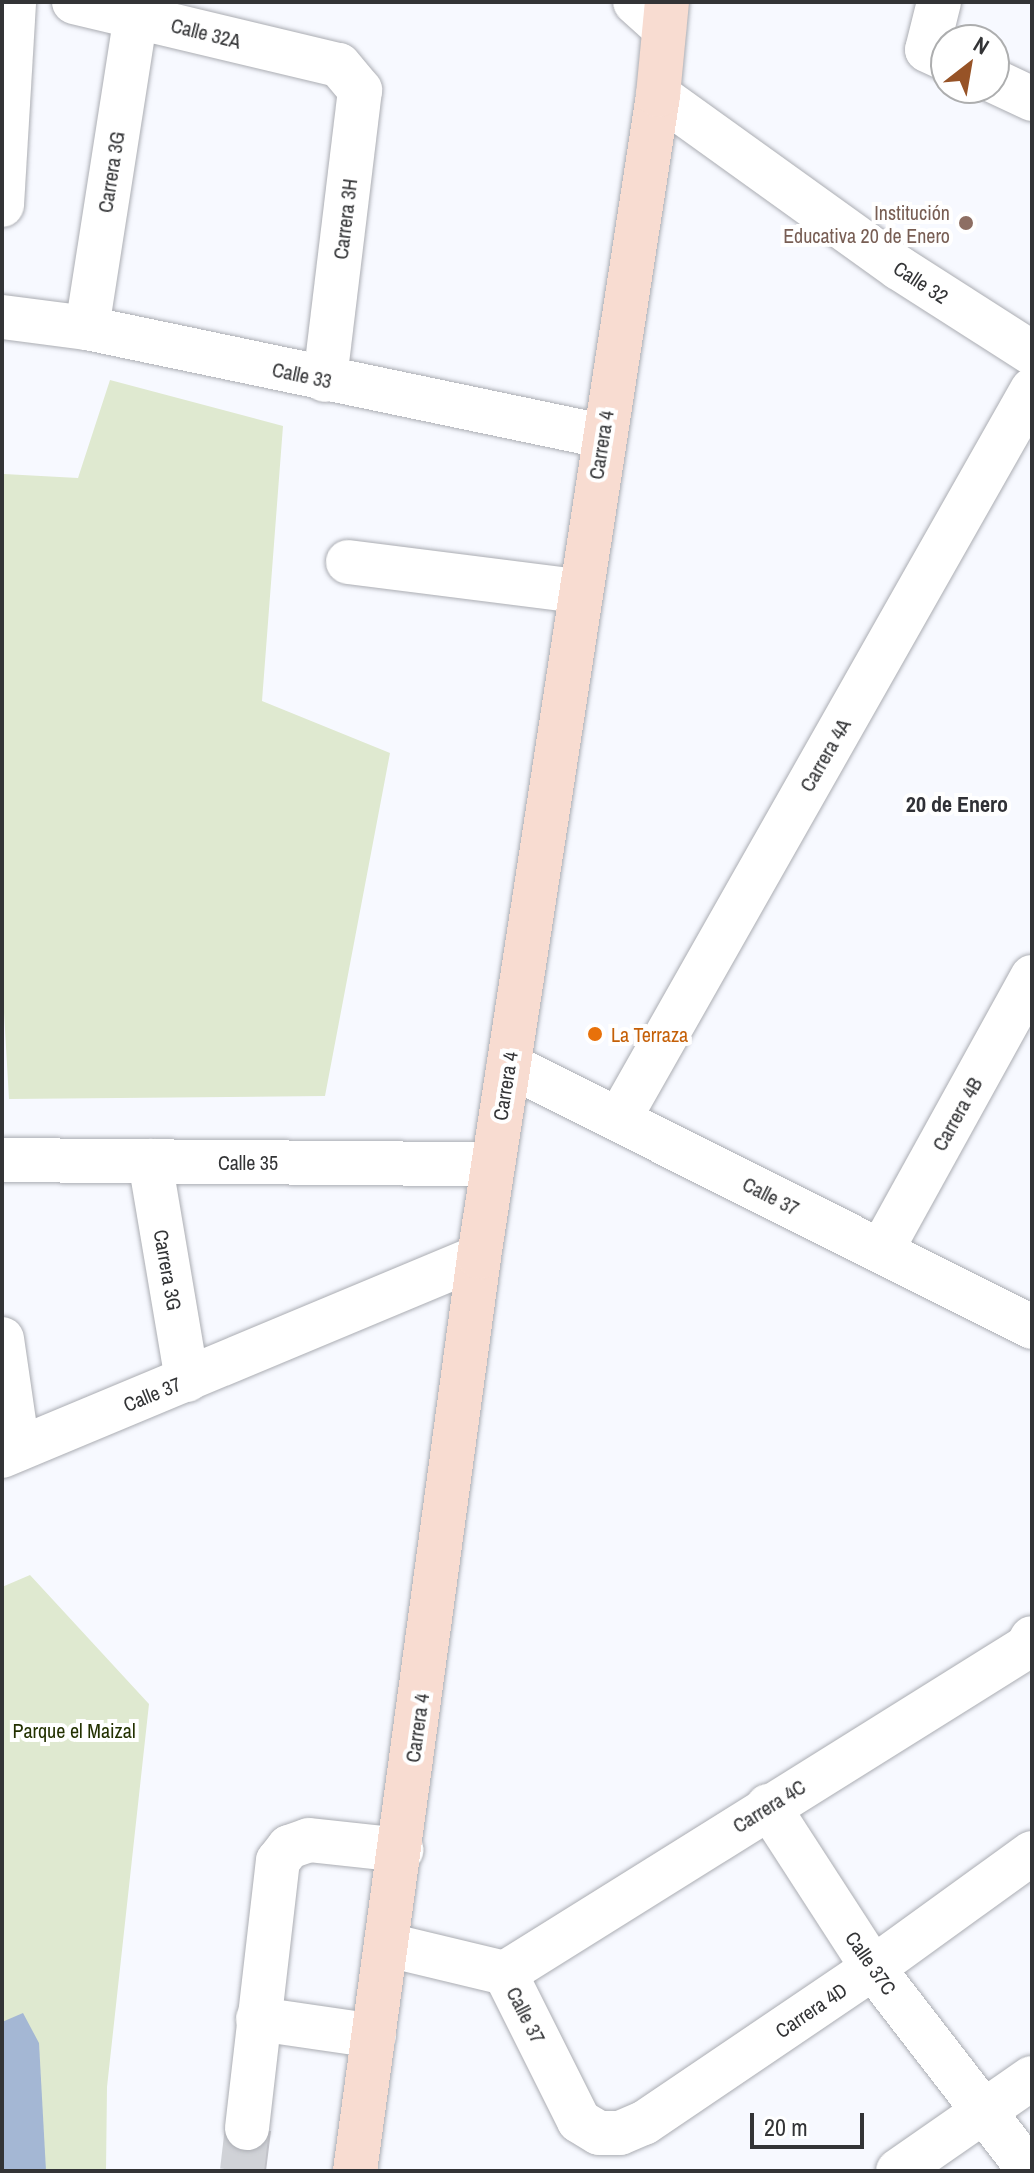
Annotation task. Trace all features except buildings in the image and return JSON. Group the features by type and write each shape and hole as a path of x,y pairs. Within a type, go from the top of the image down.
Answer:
{"main road":[{"name":"Carrera 4","path":"355,2171 401,1850 479,1257 602,436 658,95 655,11"}],"street":[{"path":"2,205 14,2"},
{"name":"Calle 32A","path":"74,2 339,65"},
{"path":"938,24 939,2"},
{"name":"Carrera 3G","path":"87,328 136,15"},
{"name":"Carrera 3H","path":"325,380 360,90 339,65"},
{"path":"1010,89 1032,99"},
{"name":"Calle 32","path":"658,95 899,268 1032,353"},
{"name":"Calle 33","path":"2,317 87,328 602,436"},
{"name":"Carrera 4A","path":"619,1119 1032,390"},
{"path":"348,562 579,591"},
{"name":"Carrera 4B","path":"881,1251 1032,977"},
{"name":"Calle 37","path":"509,1065 1032,1327"},
{"name":"Calle 35","path":"2,1160 493,1164"},
{"name":"Carrera 3G","path":"150,1161 187,1380"},
{"name":"Calle 37","path":"10,1452 479,1257"},
{"path":"2,1339 10,1452"},
{"name":"Carrera 4C","path":"505,1973 768,1806 1030,1646"},
{"name":"Calle 37C","path":"768,1806 873,1968 1030,2171"},
{"path":"247,2128 278,1861 289,1847 309,1840 401,1850"},
{"name":"Carrera 4D","path":"579,2121 599,2133 620,2133 644,2123 873,1968 1032,1853"},
{"name":"Calle 37","path":"388,1945 505,1973 579,2121"},
{"path":"258,2019 374,2036"},
{"path":"898,2171 1032,2078"}],"green space":[{"path":"110,380 283,426 262,701 390,753 325,1096 9,1099 2,978 4,474 78,478"},
{"name":"Parque el Maizal","path":"30,1575 149,1704 107,2087 106,2171 2,2171 2,1587"}],"water":[{"path":"23,2013 39,2043 46,2171 2,2171 2,2022"}],"tunnel":[{"path":"242,2171 247,2128"}],"place":[{"name":"Institución Educativa 20 de Enero","path":"966,223"},
{"name":"La Terraza","path":"595,1034"}],"district":[{"name":"20 de Enero","path":"957,805"}]}
